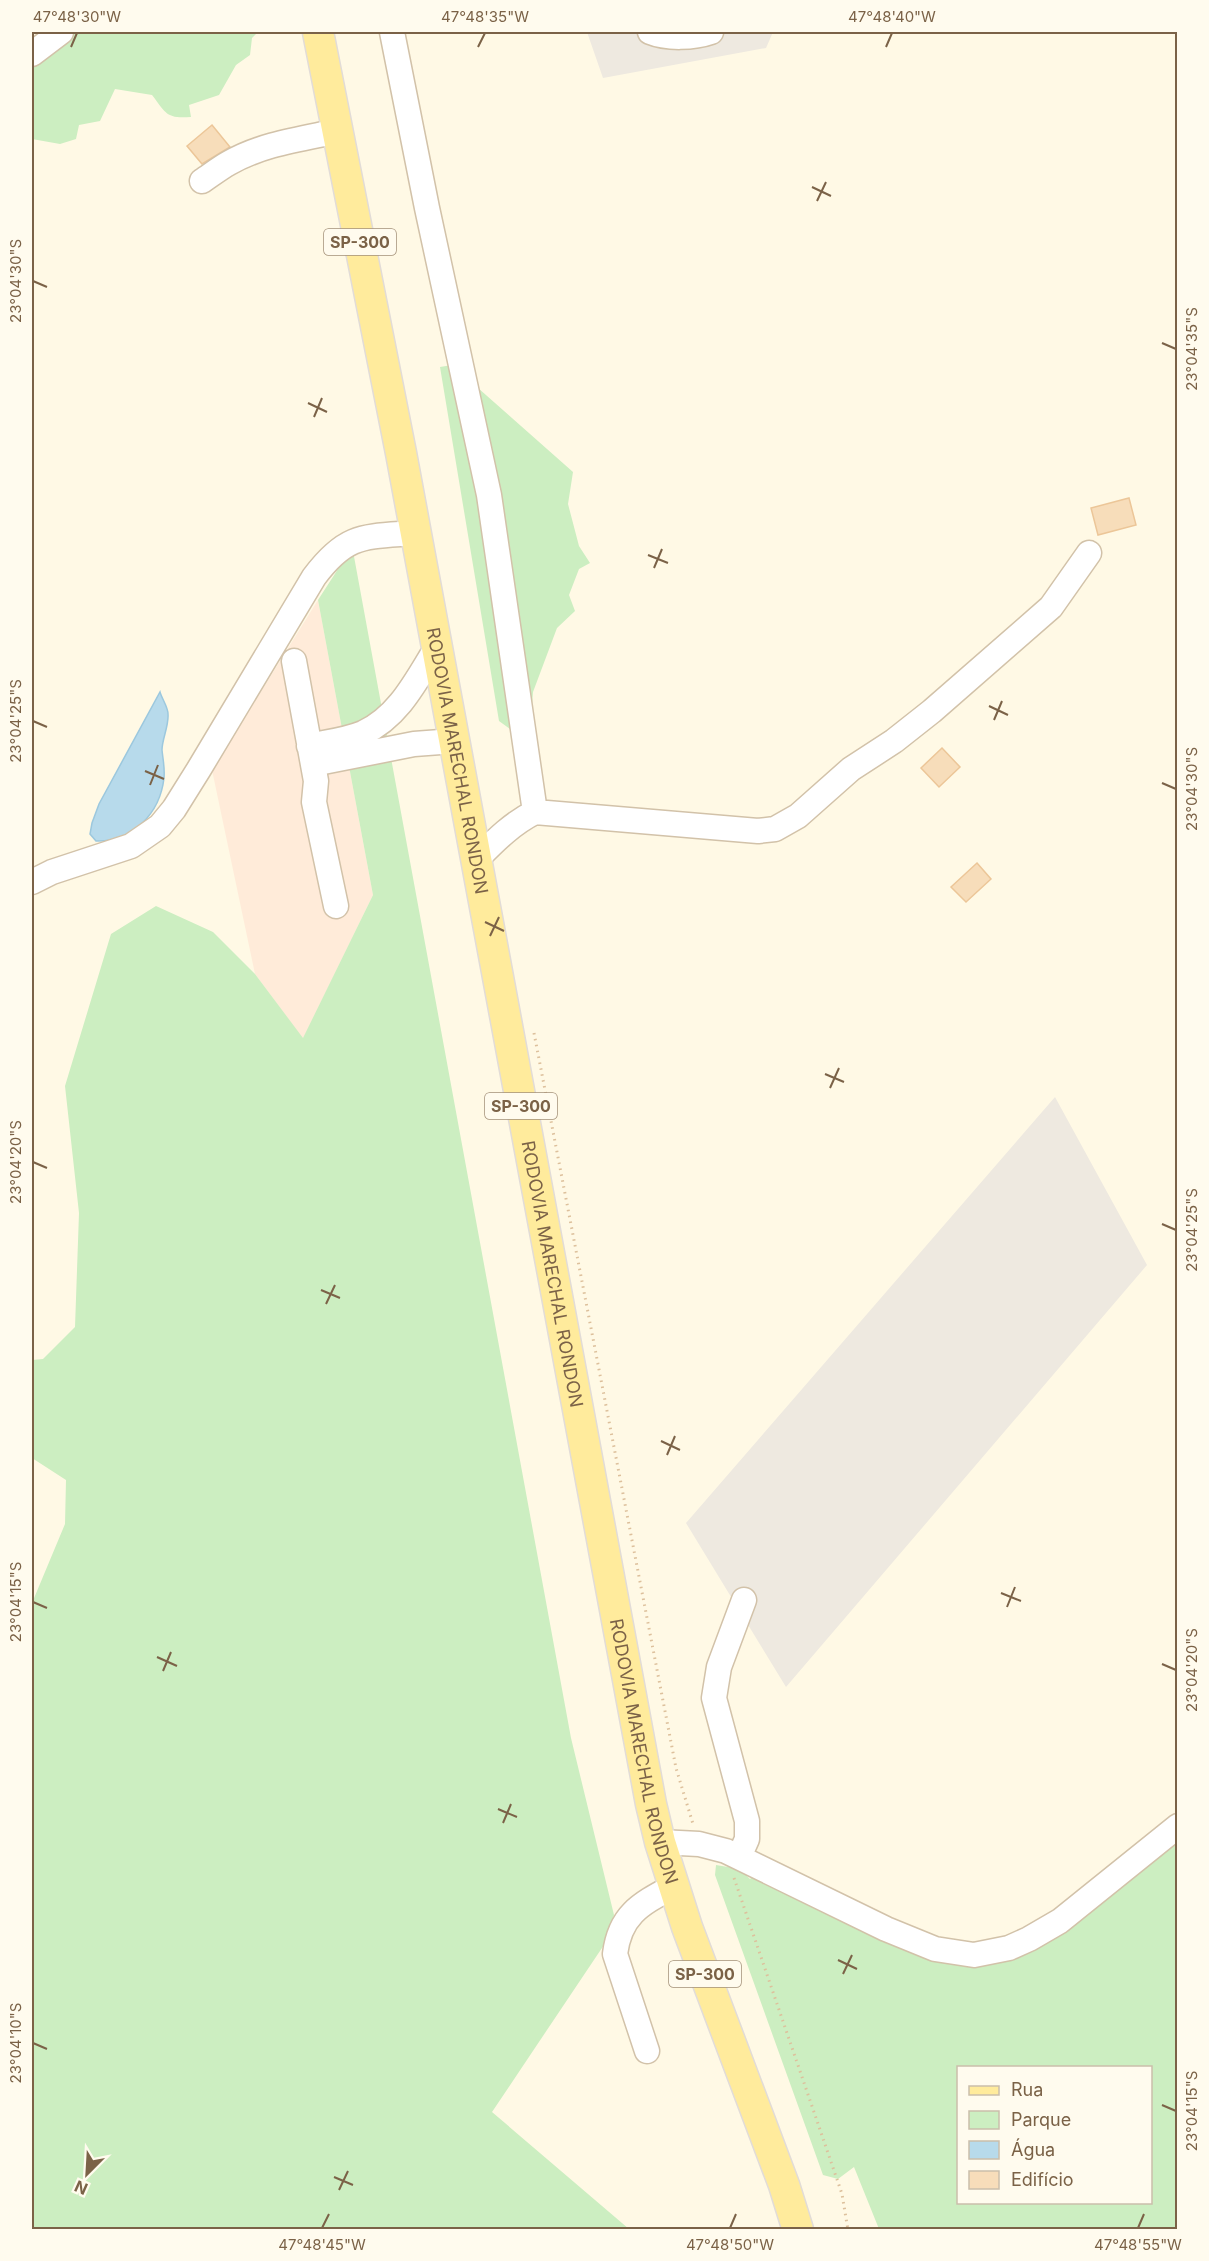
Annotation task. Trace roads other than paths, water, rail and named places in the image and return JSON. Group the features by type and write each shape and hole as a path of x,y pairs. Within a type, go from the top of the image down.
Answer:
{"main road":[{"name":"RODOVIA MARECHAL RONDON","path":"318,32 416,533 641,1758 660,1842 687,1927 784,2185 798,2229"},
{"name":"RODOVIA MARECHAL RONDON","path":"784,2185 809,2229"}],"street":[{"path":"32,54 61,32"},
{"path":"392,32 427,208 489,495 535,812"},
{"path":"650,32 659,35 688,36 711,32"},
{"path":"202,181 229,163 250,153 273,145 338,131"},
{"path":"32,882 52,872 131,846 160,826 193,779 314,577 326,561 337,549 351,542 380,536 416,533"},
{"path":"476,860 520,819 535,812 698,827 758,831 775,829 809,808 851,769 894,741 932,711 1029,627 1061,595 1089,553"},
{"path":"311,755 374,728 400,705 437,647"},
{"path":"294,661 316,781 314,802 336,906"},
{"path":"374,728 378,752"},
{"path":"311,755 378,752 414,744 454,741"},
{"path":"732,1854 747,1839 747,1821 714,1698 719,1667 744,1600"},
{"path":"660,1842 699,1844 732,1854 912,1940 934,1949 974,1955 1009,1948 1060,1921 1178,1826"},
{"path":"646,2051 615,1954 616,1941 623,1923 633,1911 645,1901 674,1886"}],"water":[{"path":"160,692 167,709 168,719 162,750 164,778 157,803 150,814 133,831 109,840 96,841 90,834 99,804"}]}
